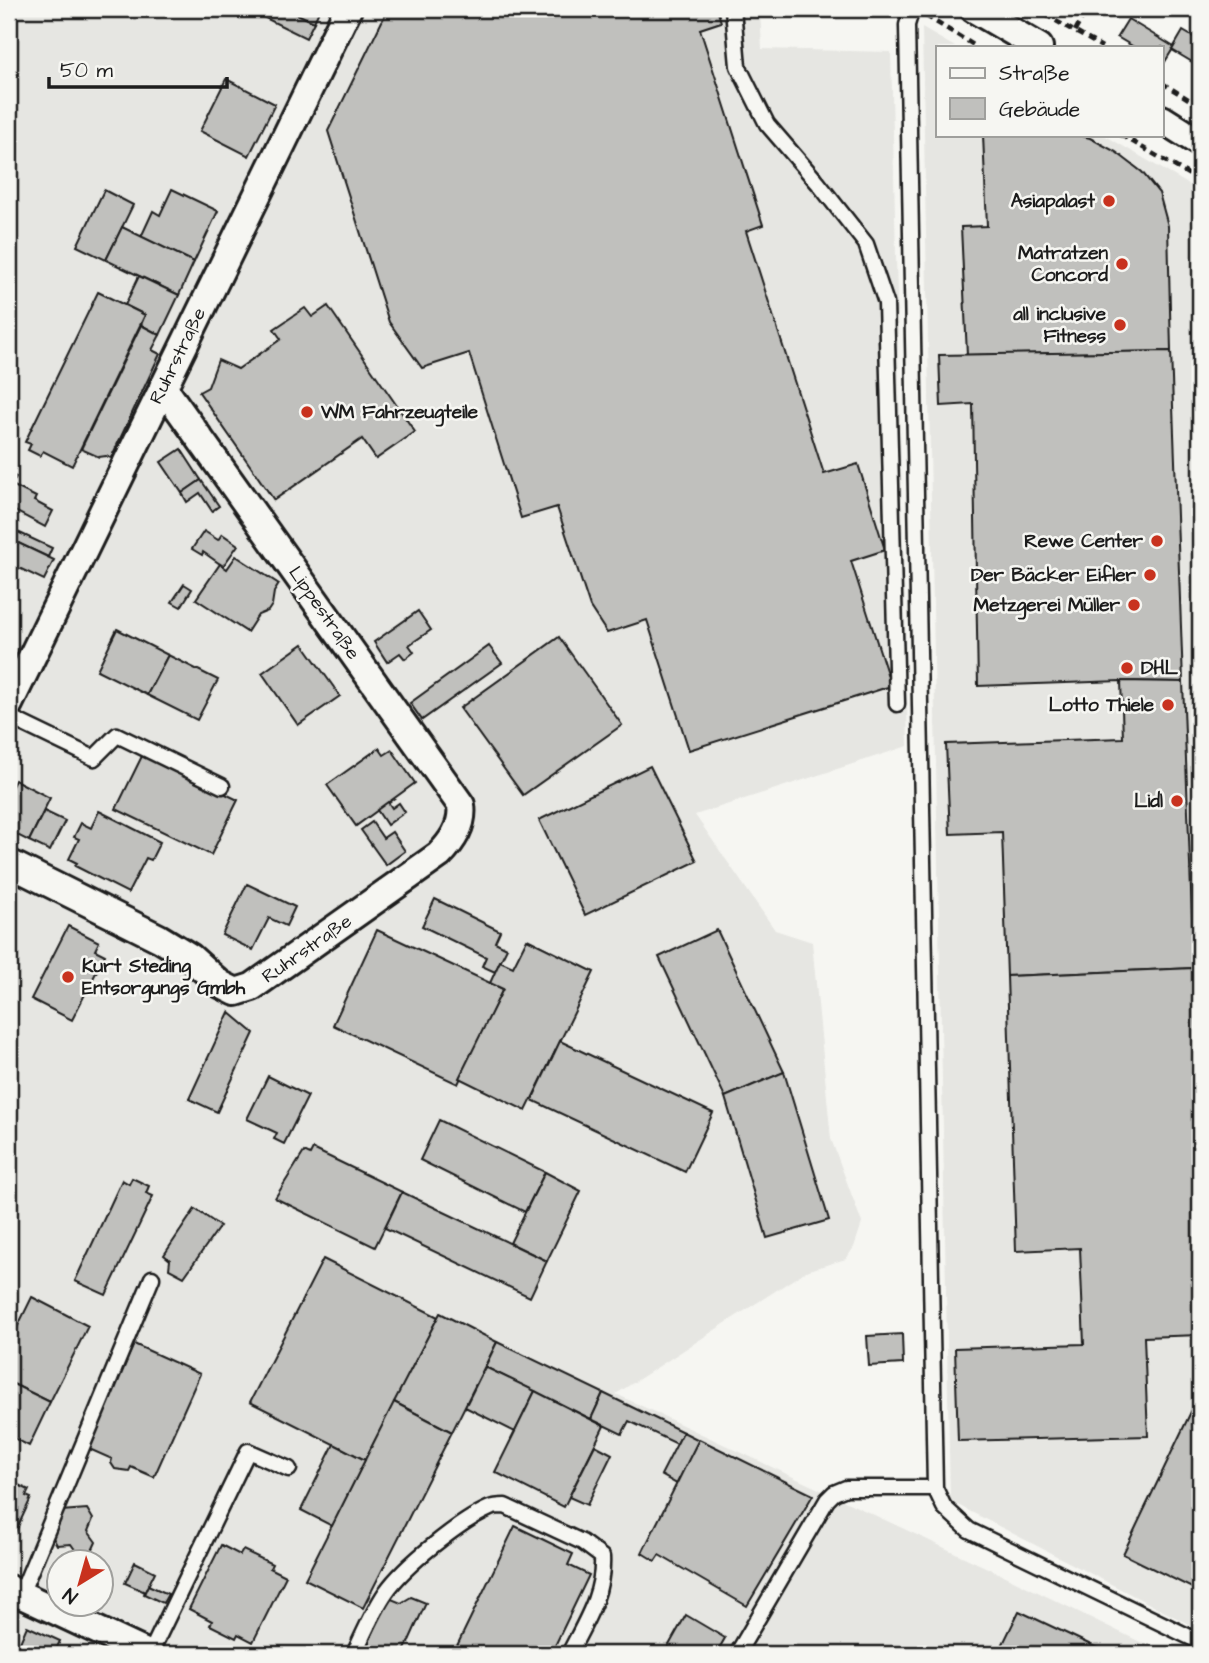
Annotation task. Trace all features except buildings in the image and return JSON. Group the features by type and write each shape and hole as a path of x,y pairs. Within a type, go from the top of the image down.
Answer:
{"street":[{"name":"Ruhrstraße","path":"9,704 348,9"},
{"path":"974,9 1037,46"},
{"path":"1164,120 1200,143"},
{"name":"Lippestraße","path":"163,387 461,805 463,817 450,844"},
{"name":"Ruhrstraße","path":"9,863 159,938 190,957 220,984 236,992 252,988 439,855 450,844"},
{"path":"15,1591 149,1654"}],"lane":[{"path":"733,9 738,66 767,124 866,244 886,303 897,704"},
{"path":"918,12 906,24 935,1488 944,1507 969,1530 1200,1642"},
{"path":"9,717 94,758 117,735 222,786"},
{"path":"15,1591 152,1278"},
{"path":"149,1654 248,1451 289,1469"},
{"path":"737,1654 827,1500 834,1493 846,1488 935,1488"},
{"path":"354,1654 387,1591 411,1565 492,1506 505,1506 582,1542 602,1557 603,1577 598,1597 569,1654"}],"path":[{"path":"1035,9 1100,46"},
{"path":"1075,31 1087,9"},
{"path":"918,12 975,46"},
{"path":"1164,84 1200,106"},
{"path":"1123,136 1200,181"}],"shaded area":[{"path":"9,9 760,9 762,49 891,52 908,746 695,815 775,930 812,942 831,1139 862,1223 854,1247 846,1259 806,1271 616,1394 1165,1654 9,1654"},
{"path":"922,28 953,46 936,46 936,136 1106,136 1200,191 1200,1630 950,1501"}],"place":[{"name":"Asiapalast","path":"1109,201"},
{"name":"Matratzen Concord","path":"1122,264"},
{"name":"all inclusive Fitness","path":"1120,325"},
{"name":"WM Fahrzeugteile","path":"307,412"},
{"name":"Rewe Center","path":"1157,541"},
{"name":"Der Bäcker Eifler","path":"1150,575"},
{"name":"Metzgerei Müller","path":"1134,605"},
{"name":"DHL","path":"1127,668"},
{"name":"Lotto Thiele","path":"1168,705"},
{"name":"Lidl","path":"1177,801"},
{"name":"Kurt Steding Entsorgungs Gmbh","path":"68,977"}]}
